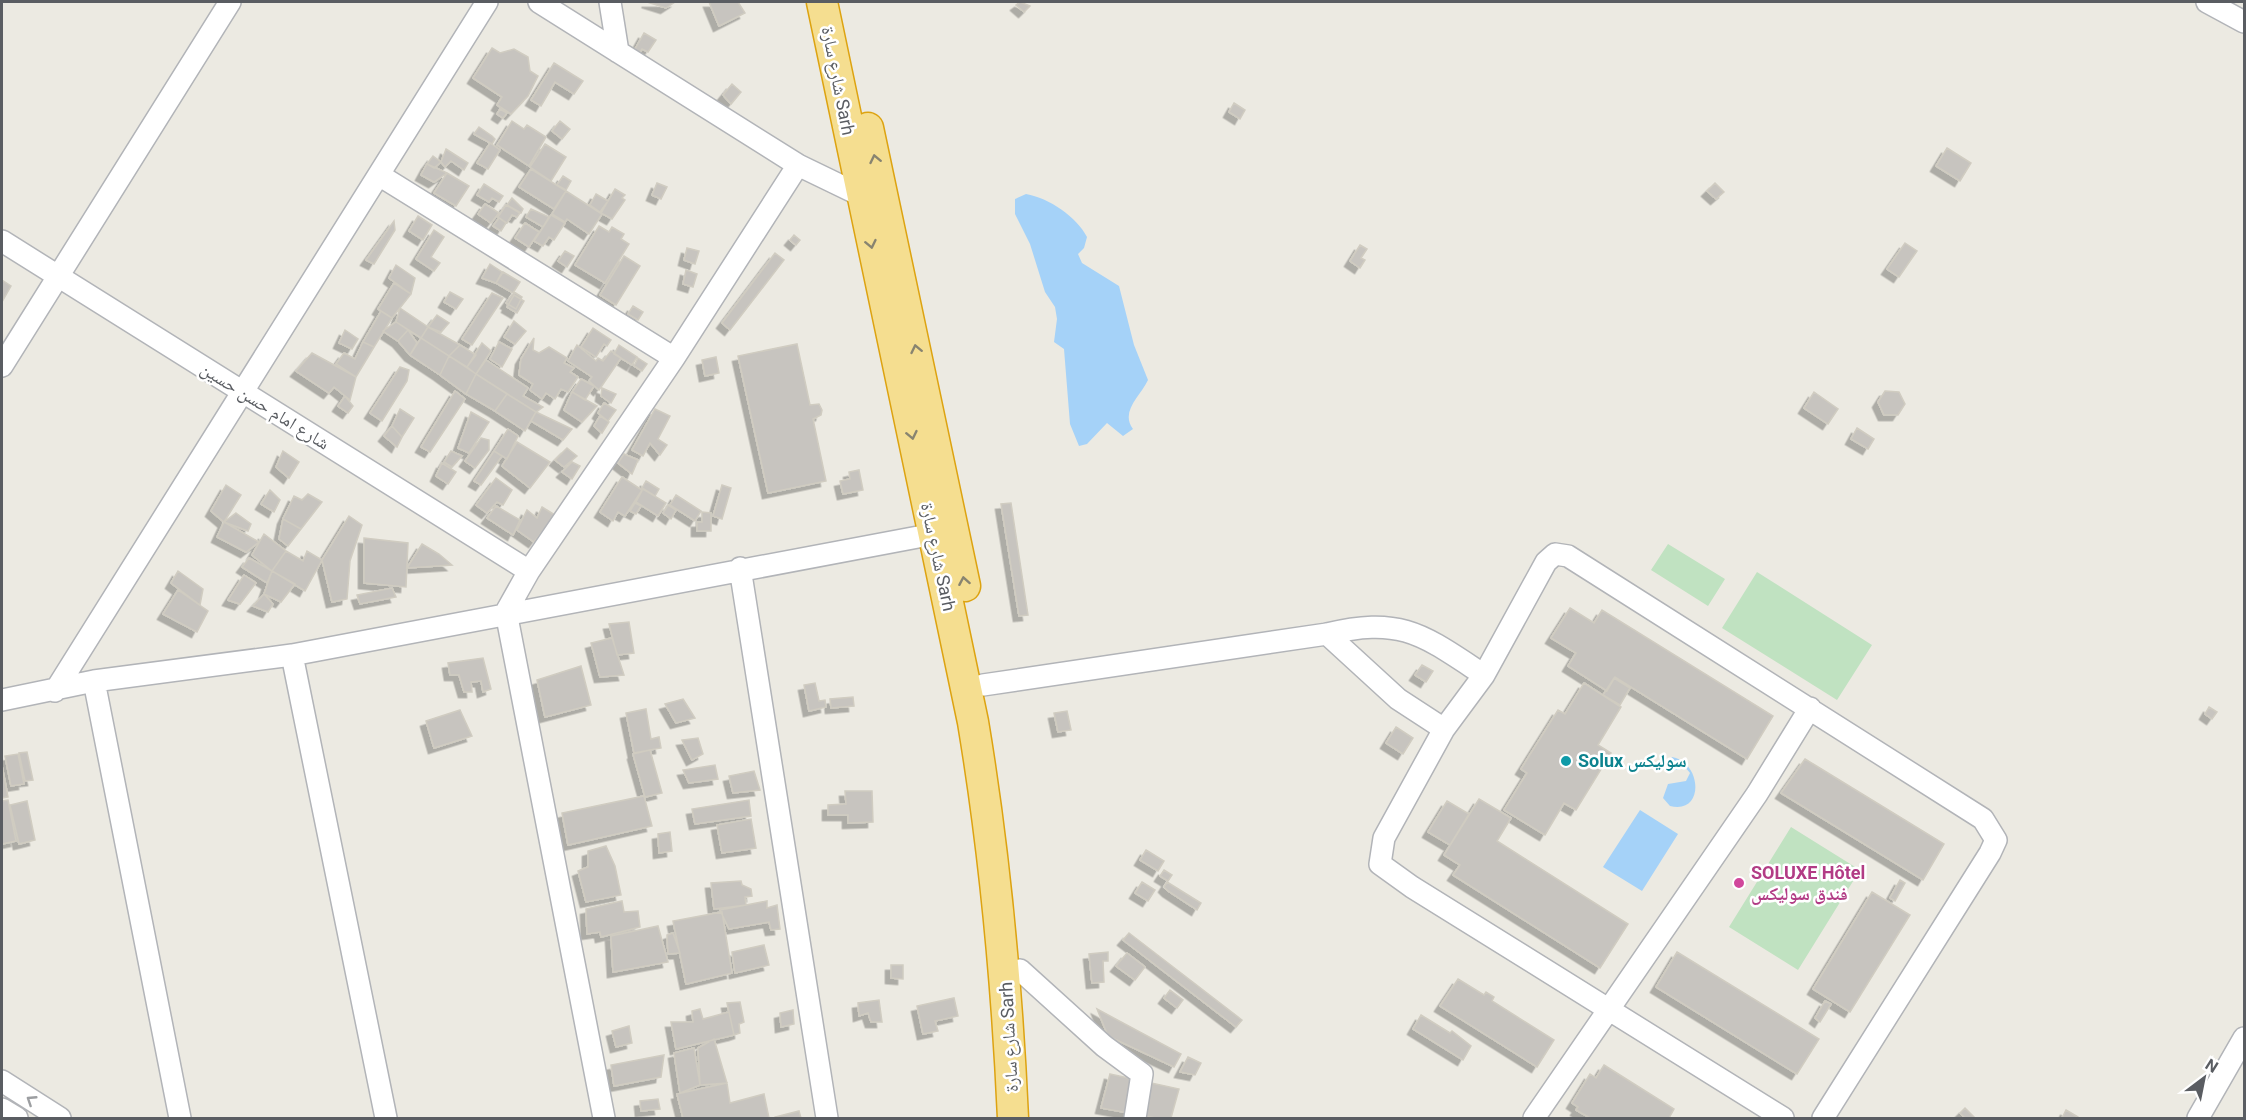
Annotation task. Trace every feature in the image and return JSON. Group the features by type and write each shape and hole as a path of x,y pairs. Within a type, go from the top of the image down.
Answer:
{"highway":[{"name":"شارع سارة Sarh","path":"822,2 860,195 934,534 972,722 989,821 1008,1006 1013,1119"},
{"name":"شارع سارة Sarh","path":"841,2 955,531 983,685 1006,825 1020,970 1026,1119"}],"street":[{"path":"2,366 230,2"},
{"path":"55,691 487,2"},
{"path":"539,2 798,165 860,195"},
{"path":"610,2 618,52"},
{"path":"2207,2 2244,21"},
{"path":"604,1119 506,612 529,571 674,358 798,165"},
{"path":"379,174 674,358"},
{"name":"شارع امام حسن حسين","path":"2,240 529,571"},
{"path":"2,700 55,691 94,681 292,654 740,568 934,534"},
{"path":"1784,1119 1412,887 1380,864 1384,838 1444,729 1484,675 1546,562 1555,554 1568,556 1983,819 1996,840 1823,1119"},
{"path":"740,568 827,1119"},
{"path":"983,685 1327,634 1360,626 1389,626 1431,640 1484,675"},
{"path":"1327,634 1398,699 1444,729"},
{"path":"292,654 386,1119"},
{"path":"94,681 180,1119"},
{"path":"1534,1119 1757,794 1810,708"},
{"path":"1020,970 1104,1046 1142,1074 1135,1119"},
{"path":"2198,1119 2244,1038"},
{"path":"2,1081 60,1119"},
{"path":"2,1109 17,1119"}],"green space":[{"path":"1668,544 1725,579 1708,606 1651,570"},
{"path":"1757,572 1872,645 1837,700 1722,628"},
{"path":"1791,827 1860,870 1798,970 1729,927"}],"water":[{"path":"1026,194 1053,204 1076,222 1087,237 1084,248 1078,254 1082,263 1119,286 1134,345 1148,380 1130,410 1129,416 1133,429 1123,436 1107,423 1087,444 1079,446 1070,424 1064,349 1054,342 1057,319 1055,307 1045,292 1030,244 1015,214 1015,199"},
{"path":"1672,757 1682,761 1694,777 1694,796 1689,803 1681,807 1670,806 1663,798 1668,784 1686,781 1690,773 1685,767 1676,770 1669,767 1667,764"},
{"path":"1640,810 1678,834 1642,891 1603,867"}],"building":[{"path":"647,2 675,2 666,8"},
{"path":"709,2 738,2 745,13 719,26"},
{"path":"1020,2 1030,6 1024,12 1016,5"},
{"path":"644,33 656,40 648,52 642,49 639,54 634,51"},
{"path":"492,48 500,53 514,49 528,57 530,71 538,76 528,96 511,114 497,105 502,97 473,78"},
{"path":"554,63 583,81 574,94 555,82 541,106 531,100"},
{"path":"732,84 741,92 731,104 723,95"},
{"path":"1234,103 1245,110 1240,119 1229,112"},
{"path":"500,109 507,113 503,118 497,114"},
{"path":"512,121 524,129 527,125 546,137 529,166 497,145"},
{"path":"560,121 570,129 562,139 552,131"},
{"path":"479,127 495,139 492,144 474,134"},
{"path":"490,143 500,150 488,169 477,163"},
{"path":"545,144 566,157 551,181 530,167"},
{"path":"1947,148 1971,163 1960,181 1936,166"},
{"path":"446,149 468,163 464,170 451,161 445,167 441,162"},
{"path":"433,156 441,162 434,168 427,164"},
{"path":"427,164 447,173 434,182 421,175"},
{"path":"531,169 566,191 554,209 519,187"},
{"path":"447,173 469,186 456,206 434,193"},
{"path":"563,176 571,181 566,190 557,185"},
{"path":"657,183 667,187 661,199 652,195"},
{"path":"1715,183 1724,192 1716,199 1707,191"},
{"path":"484,184 503,196 499,202 492,198 489,202 477,195"},
{"path":"615,189 625,195 622,198 625,200 612,219 601,213"},
{"path":"566,191 602,214 589,234 567,219 565,222 552,214"},
{"path":"596,194 608,201 600,212 590,205"},
{"path":"512,198 523,209 521,213 507,205"},
{"path":"485,204 499,213 491,223 478,214"},
{"path":"506,205 520,213 517,217 512,215 507,223 498,217"},
{"path":"531,209 549,217 543,227 526,217"},
{"path":"551,215 565,223 554,240 549,237 543,246 534,241"},
{"path":"418,216 432,225 423,240 409,231"},
{"path":"499,218 506,223 501,231 493,226"},
{"path":"394,221 395,230 374,264 366,260"},
{"path":"525,223 539,232 529,247 515,238"},
{"path":"599,226 609,232 612,227 624,234 621,239 629,244 605,283 575,265"},
{"path":"434,230 444,237 431,257 440,263 434,271 416,259"},
{"path":"794,235 800,240 796,245 790,240"},
{"path":"1905,243 1917,251 1899,277 1887,269"},
{"path":"1360,245 1367,249 1361,258 1365,260 1360,268 1350,261"},
{"path":"687,248 699,251 695,264 684,260"},
{"path":"565,251 574,256 567,267 558,261"},
{"path":"775,253 784,260 730,330 722,323"},
{"path":"624,256 640,266 616,305 600,295"},
{"path":"490,264 502,272 496,283 482,278"},
{"path":"396,265 415,278 411,294 389,278"},
{"path":"686,270 697,274 693,287 683,284"},
{"path":"503,272 520,282 513,293 496,283"},
{"path":"2,280 11,286 2,302"},
{"path":"394,283 411,294 392,318 378,309"},
{"path":"450,292 463,299 456,309 444,302"},
{"path":"514,292 522,297 516,309 506,303"},
{"path":"492,293 503,298 472,345 462,339"},
{"path":"514,295 524,301 517,313 507,307"},
{"path":"633,306 643,312 638,320 628,314"},
{"path":"400,308 428,327 421,338 396,322"},
{"path":"381,311 392,318 374,347 363,342"},
{"path":"437,315 449,323 441,332 428,327"},
{"path":"514,321 526,331 515,344 504,337"},
{"path":"396,322 408,330 398,341 383,331"},
{"path":"428,327 460,345 449,356 421,338"},
{"path":"593,328 611,340 607,346 604,344 596,357 581,347"},
{"path":"345,330 358,339 352,349 339,343"},
{"path":"408,330 417,343 410,355 398,341"},
{"path":"421,338 449,356 440,375 410,355"},
{"path":"534,338 533,350 539,353 549,347 567,358 564,363 574,368 570,372 578,377 568,392 561,389 555,399 546,393 542,399 530,390 533,384 519,375 521,359"},
{"path":"363,342 374,347 356,377 336,364 344,353 355,359"},
{"path":"499,342 512,349 502,367 490,359"},
{"path":"482,343 491,351 476,374 467,367"},
{"path":"797,344 810,405 819,404 822,410 821,415 813,419 826,481 768,493 738,356"},
{"path":"460,345 476,355 467,367 449,356"},
{"path":"577,345 596,361 598,358 603,361 611,351 621,358 599,390 589,381 592,377 568,361"},
{"path":"619,345 637,357 632,365 614,354"},
{"path":"312,353 356,377 350,400 334,387 329,393 296,371"},
{"path":"449,356 476,374 466,394 440,375"},
{"path":"716,357 719,373 705,376 702,360"},
{"path":"638,358 647,364 642,371 634,366"},
{"path":"486,360 528,388 523,396 543,407 536,412 476,374"},
{"path":"400,367 409,370 407,381 382,421 370,413"},
{"path":"476,374 507,394 495,411 466,394"},
{"path":"581,379 594,386 585,400 572,392"},
{"path":"602,388 616,394 611,403 601,396"},
{"path":"455,391 465,399 430,452 421,447"},
{"path":"1885,391 1899,392 1905,404 1898,415 1884,415 1878,402"},
{"path":"572,392 597,406 582,422 564,410"},
{"path":"1814,392 1838,409 1828,424 1804,408"},
{"path":"507,394 536,412 525,431 495,411"},
{"path":"345,396 353,406 348,413 338,406"},
{"path":"604,403 616,410 608,421 598,413"},
{"path":"400,409 414,418 402,437 392,426"},
{"path":"655,409 670,416 658,439 667,445 660,455 650,443 643,456 632,450"},
{"path":"471,412 489,422 469,453 458,448"},
{"path":"536,412 572,429 563,440 531,421"},
{"path":"600,416 609,422 602,433 594,426"},
{"path":"392,426 402,437 397,447 384,436"},
{"path":"1857,428 1874,439 1868,449 1851,439"},
{"path":"508,429 518,436 507,459 494,451"},
{"path":"481,438 489,440 489,450 475,468 465,461"},
{"path":"517,442 550,462 530,488 502,466"},
{"path":"567,448 577,456 564,467 555,460"},
{"path":"283,451 299,462 289,478 276,467"},
{"path":"451,451 462,456 452,467 444,462"},
{"path":"494,451 502,456 481,485 474,481"},
{"path":"624,454 638,460 632,474 618,463"},
{"path":"572,462 580,466 572,479 562,472"},
{"path":"442,463 456,472 448,484 436,476"},
{"path":"859,470 863,490 843,494 840,481 850,479 849,472"},
{"path":"622,477 642,490 625,516 618,512 613,521 600,512"},
{"path":"496,478 512,490 503,505 497,502 487,513 476,505"},
{"path":"646,481 659,489 655,496 642,488"},
{"path":"226,485 241,495 224,522 211,511"},
{"path":"722,485 731,488 722,519 713,516"},
{"path":"643,489 666,503 658,516 636,502"},
{"path":"270,490 280,500 274,512 261,504"},
{"path":"308,494 322,502 301,529 283,519 294,496 302,500"},
{"path":"676,495 701,511 695,521 670,505"},
{"path":"635,503 641,506 636,514 630,511"},
{"path":"1011,503 1028,615 1019,616 1001,504"},
{"path":"668,505 676,510 671,519 663,513"},
{"path":"496,506 520,520 513,535 487,518"},
{"path":"542,507 555,515 534,542 517,530 527,510 537,518"},
{"path":"702,512 711,513 711,531 697,531 697,522 702,522"},
{"path":"236,513 251,524 248,531 224,522"},
{"path":"349,516 362,525 350,561 347,599 332,602 322,560"},
{"path":"283,519 301,529 288,546 279,539"},
{"path":"224,522 259,542 246,552 217,537"},
{"path":"264,534 286,551 272,571 252,555"},
{"path":"364,538 408,543 406,587 364,583"},
{"path":"422,544 439,554 452,565 407,568"},
{"path":"286,551 303,561 307,551 322,560 305,591 272,571"},
{"path":"249,558 272,571 267,583 242,567"},
{"path":"178,571 203,589 200,605 171,583"},
{"path":"272,571 295,584 281,602 264,594"},
{"path":"244,575 256,583 240,604 228,600"},
{"path":"392,588 396,597 360,604 357,595"},
{"path":"178,590 208,611 197,632 163,614"},
{"path":"264,594 273,604 268,612 253,606"},
{"path":"1570,608 1594,623 1602,610 1773,716 1747,759 1615,677 1607,691 1568,666 1576,653 1551,638"},
{"path":"629,622 634,653 617,655 609,624"},
{"path":"612,638 624,675 600,677 591,643"},
{"path":"483,658 491,689 483,692 481,681 471,682 472,692 464,692 459,675 450,675 448,663"},
{"path":"1422,665 1433,671 1426,682 1415,675"},
{"path":"581,666 591,705 545,717 537,680"},
{"path":"1614,678 1630,688 1620,705 1603,695"},
{"path":"815,683 819,701 825,700 826,707 809,711 804,685"},
{"name":"Solux سوليكس","path":"1584,683 1621,707 1598,745 1611,753 1576,810 1564,803 1545,835 1504,810 1527,773 1521,769 1558,710 1565,714"},
{"path":"853,697 854,706 831,708 830,699"},
{"path":"683,699 695,718 676,723 665,704"},
{"path":"2209,707 2217,712 2212,719 2205,714"},
{"path":"646,709 651,739 659,737 661,748 634,753 626,713"},
{"path":"460,710 472,736 434,748 426,721"},
{"path":"1067,711 1071,730 1058,732 1054,713"},
{"path":"1396,727 1413,738 1403,754 1386,743"},
{"path":"698,738 703,754 692,760 682,740"},
{"path":"650,750 662,793 645,797 633,754"},
{"path":"27,752 33,780 25,781 19,753"},
{"path":"18,754 24,784 11,786 5,756"},
{"path":"1805,759 1944,844 1923,880 1781,793"},
{"path":"715,765 718,779 689,783 683,770"},
{"path":"2,766 8,797 2,798"},
{"path":"754,771 760,790 733,793 729,776"},
{"path":"845,791 872,791 873,822 848,823 848,815 828,815 828,805 846,804"},
{"path":"644,796 652,826 568,845 562,813"},
{"path":"1479,799 1511,818 1497,841 1628,924 1600,968 1453,875 1460,865 1444,855"},
{"path":"8,800 16,841 2,844 2,801"},
{"path":"749,800 751,816 695,824 692,809"},
{"path":"27,801 35,840 19,844 10,805"},
{"path":"1447,801 1469,814 1450,845 1428,832"},
{"path":"751,819 756,848 722,853 717,825"},
{"path":"670,832 672,851 659,853 658,834"},
{"path":"606,846 615,866 621,895 586,902 578,871 588,867 588,851"},
{"path":"1146,850 1164,861 1158,871 1140,860"},
{"path":"1164,870 1172,875 1168,881 1160,876"},
{"path":"1900,880 1905,883 1895,901 1890,898"},
{"path":"741,881 742,885 751,889 752,896 745,897 746,905 714,909 711,883"},
{"path":"1142,882 1155,890 1148,901 1135,893"},
{"path":"1167,882 1201,903 1197,910 1168,891 1164,887"},
{"path":"1872,892 1910,915 1850,1012 1813,989"},
{"path":"622,901 624,912 638,911 640,927 601,937 600,932 587,934 586,909"},
{"path":"767,901 767,908 777,905 780,929 771,930 769,922 729,929 720,910"},
{"path":"722,912 732,973 686,984 673,921"},
{"path":"658,926 668,962 613,972 611,936"},
{"path":"673,933 680,953 668,954 667,935"},
{"path":"1129,933 1242,1020 1236,1027 1123,940"},
{"path":"764,945 769,965 735,973 732,952"},
{"path":"1108,952 1108,961 1103,961 1104,982 1092,983 1089,954"},
{"path":"1677,952 1819,1039 1797,1074 1656,987"},
{"path":"1127,953 1145,967 1135,980 1116,966"},
{"path":"891,965 903,965 903,979 891,978"},
{"path":"1458,979 1484,995 1486,992 1494,997 1492,1001 1554,1040 1537,1067 1440,1006"},
{"path":"1170,990 1183,1000 1177,1008 1164,998"},
{"path":"954,998 958,1016 935,1021 938,1031 923,1034 917,1006"},
{"path":"879,1000 882,1022 871,1022 868,1013 859,1016 858,1003"},
{"path":"1825,1001 1831,1004 1820,1022 1815,1018"},
{"path":"740,1002 744,1022 739,1024 740,1033 734,1035 727,1003"},
{"path":"700,1009 703,1019 729,1012 734,1035 676,1049 671,1022 693,1022 692,1011"},
{"path":"1097,1009 1181,1054 1174,1067 1108,1036"},
{"path":"793,1010 794,1024 781,1027 780,1013"},
{"path":"1421,1015 1450,1033 1452,1031 1471,1046 1463,1060 1413,1029"},
{"path":"629,1026 632,1043 616,1047 612,1031"},
{"path":"714,1039 727,1083 700,1085 698,1048"},
{"path":"694,1048 700,1085 680,1093 674,1053"},
{"path":"664,1055 661,1077 614,1086 611,1065"},
{"path":"1188,1057 1201,1063 1195,1075 1180,1072"},
{"path":"1604,1065 1674,1109 1669,1118 1590,1118 1576,1110 1578,1107 1572,1103 1590,1074 1596,1078"},
{"path":"1110,1074 1179,1089 1171,1118 1156,1118 1101,1108"},
{"path":"727,1083 730,1103 764,1094 769,1118 683,1118 677,1094"},
{"path":"658,1099 660,1109 641,1111 640,1101"},
{"path":"1965,1108 1975,1118 1965,1118 1960,1113"},
{"path":"2066,1110 2078,1117 2078,1118 2062,1118"},
{"path":"799,1111 801,1118 775,1118 775,1117"}],"place":[{"name":"Solux سوليكس","path":"1566,761"},
{"name":"SOLUXE Hôtel فندق سوليكس","path":"1739,883"}]}
